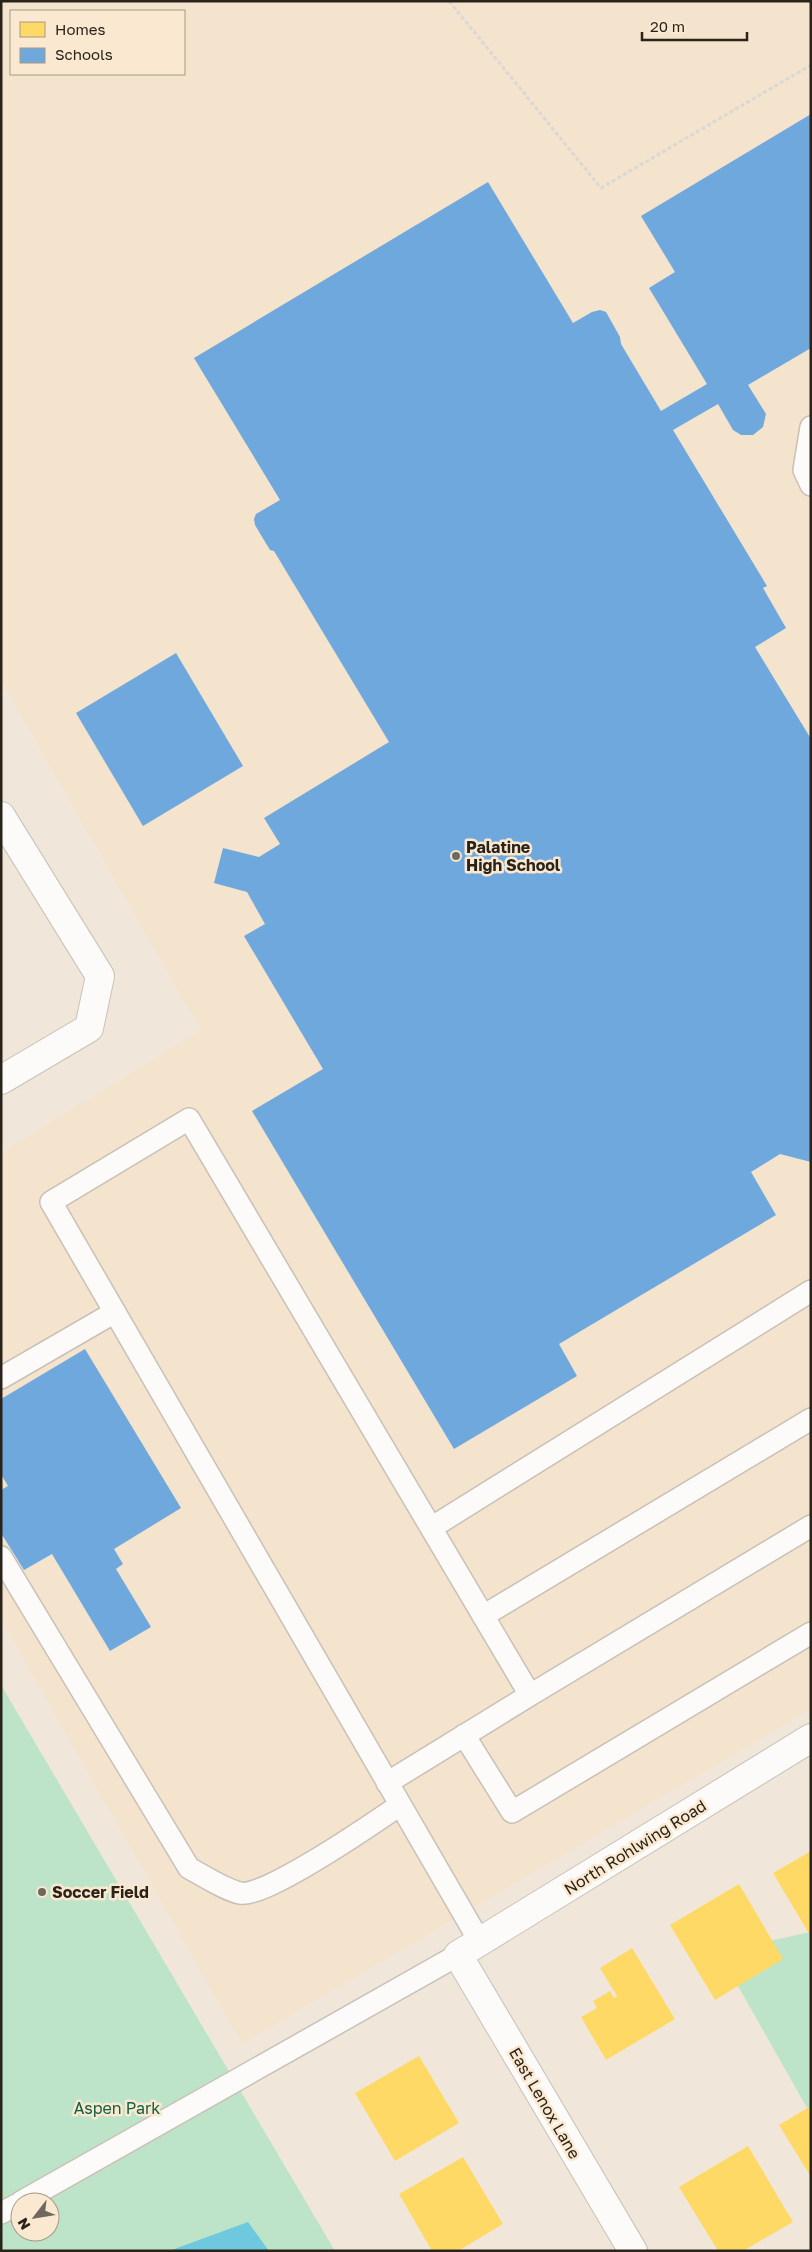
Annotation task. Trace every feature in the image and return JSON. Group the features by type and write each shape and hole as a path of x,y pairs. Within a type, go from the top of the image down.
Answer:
{"street":[{"path":"1,816 100,976 89,1028 1,1080"},
{"name":"North Rohlwing Road","path":"469,1948 811,1738"},
{"name":"East Lenox Lane","path":"469,1948 633,2251"}],"lane":[{"path":"811,427 804,470 811,485"},
{"path":"39,2192 469,1948 400,1806 51,1202 189,1119 530,1695"},
{"path":"431,1528 811,1291"},
{"path":"1,1378 115,1312"},
{"path":"483,1616 811,1419"},
{"path":"387,1783 811,1526"},
{"path":"4,1562 189,1868 242,1894 265,1888 334,1848 400,1806"},
{"path":"464,1735 512,1812 811,1633"}],"path":[{"path":"449,1 601,188 811,65"}],"shaded area":[{"name":"Palatine High School","path":"1,1 811,1 811,1709 242,2044 1,1619 1,1153 201,1030 1,681"}],"green space":[{"name":"Aspen Park","path":"1,1685 335,2251 1,2251"},
{"path":"811,1932 811,2115 726,1965 745,1946"}],"water":[{"path":"248,2222 269,2251 169,2251"}],"building: Homes":[{"path":"811,1851 811,1937 773,1873"},
{"path":"739,1884 783,1959 715,2000 670,1925"},
{"path":"632,1948 675,2019 606,2060 581,2017 597,2008 593,2001 610,1991 614,1998 617,1996 600,1968"},
{"path":"419,2056 459,2123 395,2161 355,2093"},
{"path":"811,2106 811,2177 779,2125"},
{"path":"748,2146 793,2222 743,2251 718,2251 679,2187"},
{"path":"463,2157 503,2224 458,2251 432,2251 399,2194"}],"building: Schools":[{"path":"811,114 811,348 748,385 766,414 763,427 753,435 741,435 733,430 718,404 673,430 767,586 763,588 786,628 755,647 811,739 811,1162 780,1154 751,1172 776,1215 559,1344 577,1376 454,1449 252,1111 323,1069 244,936 265,924 247,892 214,883 223,848 259,857 280,844 264,818 389,742 274,551 270,550 255,525 254,519 256,514 280,500 194,358 488,182 573,323 592,312 600,310 606,312 620,337 621,344 661,411 707,384 649,288 675,272 641,216"},
{"path":"176,653 243,766 143,826 76,713"},
{"path":"85,1349 181,1508 114,1549 123,1564 116,1569 151,1627 110,1651 52,1554 24,1570 1,1533 1,1490 8,1486 1,1474 1,1399"}],"place":[{"name":"Palatine High School","path":"456,856"},
{"name":"Soccer Field","path":"42,1892"}]}
